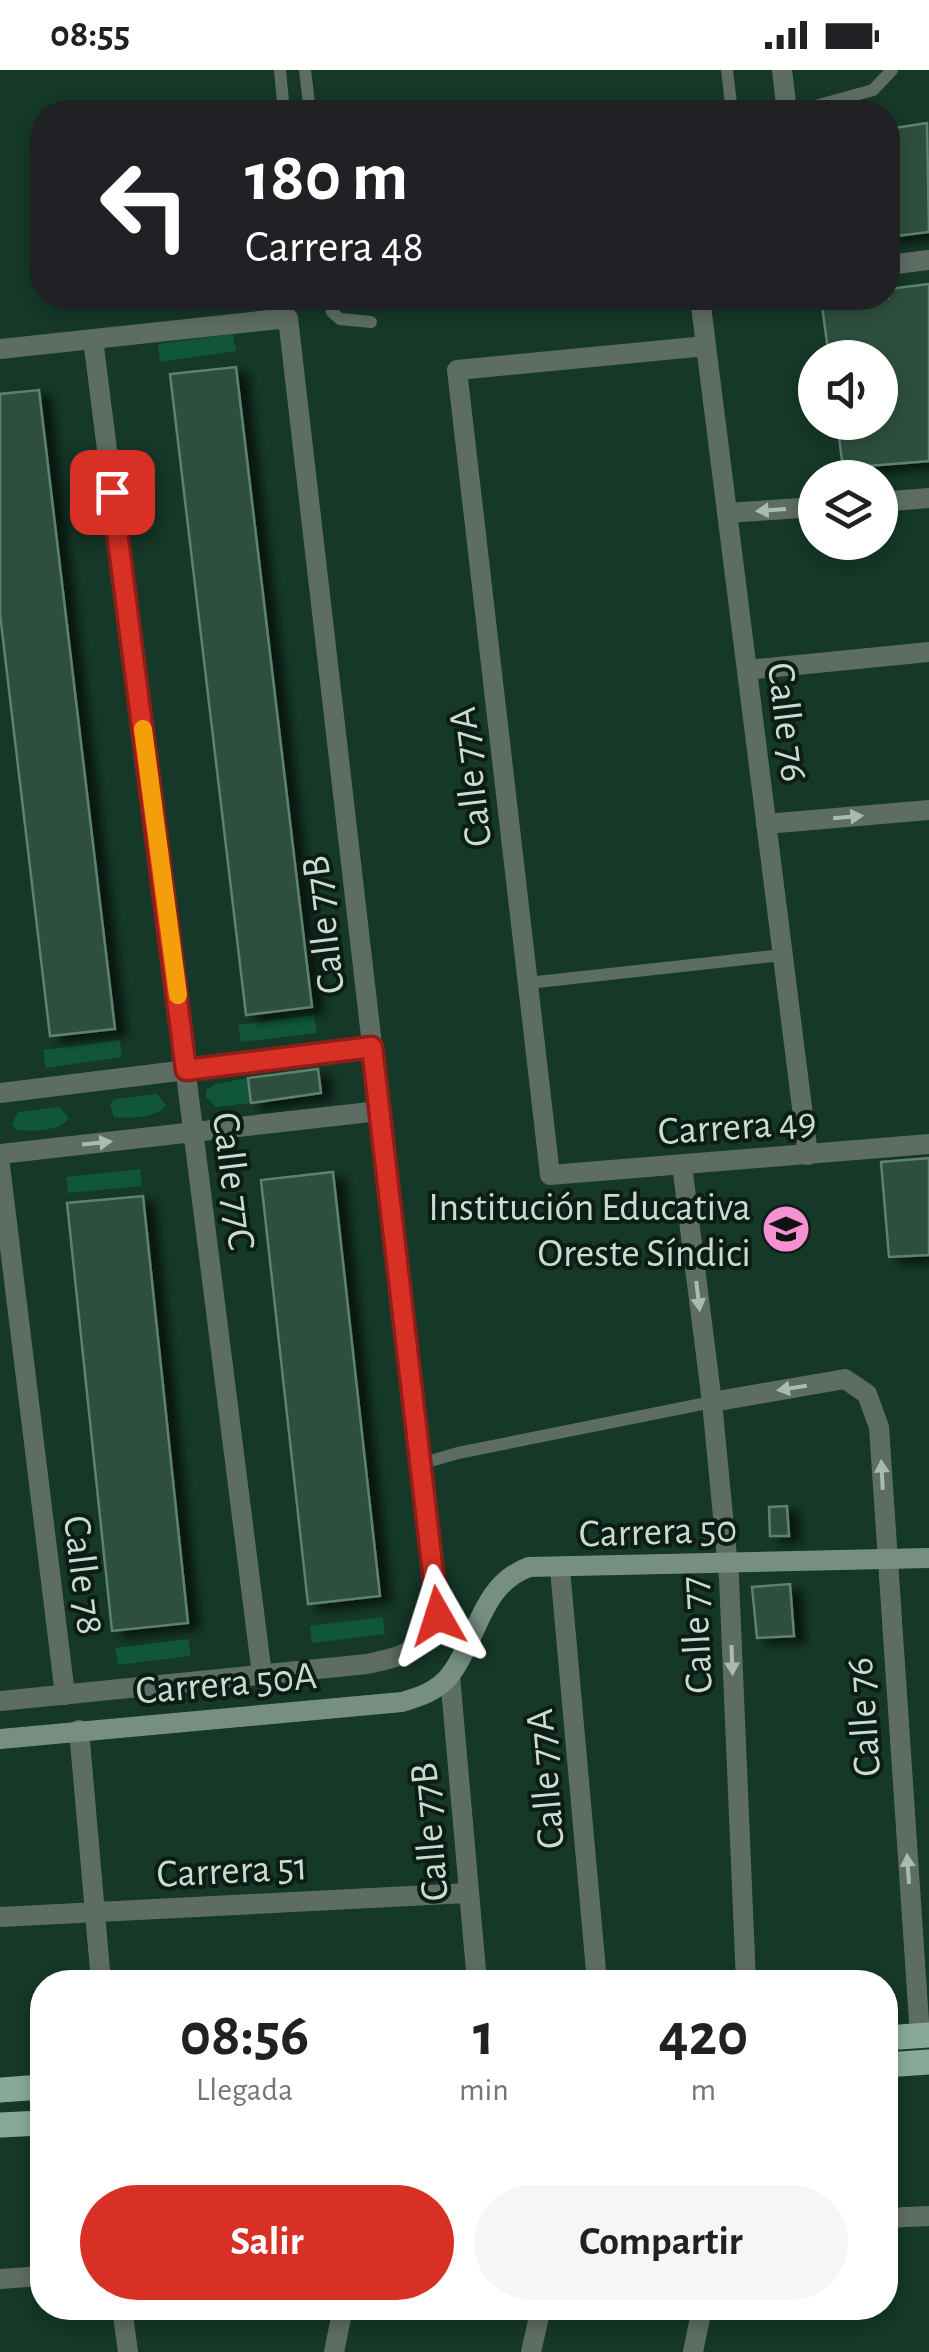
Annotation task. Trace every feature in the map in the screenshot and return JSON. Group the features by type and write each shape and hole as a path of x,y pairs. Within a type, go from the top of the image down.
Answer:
{"main road":[{"path":"898,2037 924,2036"},
{"path":"898,2064 929,2062"},
{"path":"0,2090 30,2087"},
{"path":"0,2125 30,2124"}],"street":[{"path":"782,70 788,100"},
{"path":"900,264 929,260"},
{"name":"Calle 76","path":"702,310 808,1155"},
{"name":"Calle 77B","path":"93,340 288,318 438,1616 426,1640 401,1657 262,1675"},
{"path":"0,350 93,340"},
{"name":"Calle 77C","path":"93,340 262,1675"},
{"name":"Calle 77A","path":"550,1175 457,370 706,346"},
{"path":"898,501 929,498"},
{"path":"727,513 798,508"},
{"path":"747,670 929,652"},
{"path":"766,824 929,810"},
{"path":"0,1093 372,1047"},
{"path":"0,1154 379,1111"},
{"name":"Carrera 49","path":"550,1175 929,1144"},
{"name":"Calle 77","path":"682,1164 712,1402 726,1563 745,1970"},
{"name":"Calle 78","path":"0,1166 65,1695"},
{"name":"Calle 76","path":"712,1402 845,1380 868,1394 880,1426 886,1559 924,2036"},
{"name":"Carrera 50","path":"450,1676 498,1587 516,1572 529,1568 929,1558"},
{"name":"Calle 77A","path":"560,1569 596,1970"},
{"path":"0,1701 262,1675"},
{"name":"Calle 77B","path":"450,1676 476,1970"},
{"name":"Carrera 50A","path":"0,1739 402,1702 427,1694 450,1676"},
{"path":"79,1730 100,1970"},
{"name":"Carrera 51","path":"0,1917 468,1893"},
{"path":"898,2217 929,2216"},
{"path":"0,2280 30,2277"},
{"path":"124,2320 128,2352"},
{"path":"334,2352 341,2320"},
{"path":"531,2352 539,2320"},
{"path":"693,2352 700,2320"}],"lane":[{"path":"280,70 283,100"},
{"path":"305,70 309,100"},
{"path":"727,70 731,100"},
{"path":"835,100 873,90 892,70"},
{"path":"332,310 340,319 370,322"},
{"path":"528,983 783,955"},
{"path":"420,1464 712,1402"}],"green space":[{"path":"233,334 236,351 160,362 158,344"},
{"path":"314,1015 317,1033 241,1042 238,1025"},
{"path":"120,1040 122,1057 46,1068 43,1050"},
{"path":"248,1078 251,1103 216,1107 206,1097 206,1090 215,1084"},
{"path":"157,1094 166,1105 156,1113 114,1117 110,1104 115,1099"},
{"path":"59,1107 69,1118 59,1126 16,1130 12,1124 18,1112"},
{"path":"140,1169 142,1186 68,1193 66,1177"},
{"path":"383,1617 385,1634 312,1643 310,1626"},
{"path":"188,1639 191,1656 118,1665 115,1648"}],"building":[{"path":"927,123 929,232 900,236 900,127"},
{"path":"929,284 929,461 842,460 839,440 898,440 898,340 827,340 823,310 900,310 900,288"},
{"path":"236,367 312,1007 246,1015 170,374"},
{"path":"39,390 115,1029 50,1036 0,614 0,394"},
{"path":"318,1069 321,1093 251,1103 248,1078"},
{"path":"929,1158 929,1255 889,1257 881,1162"},
{"path":"333,1172 380,1596 308,1604 261,1180"},
{"path":"143,1196 188,1623 112,1631 67,1203"},
{"path":"787,1506 789,1536 770,1536 769,1507"},
{"path":"790,1584 794,1636 757,1638 752,1587"}],"slow traffic":[{"path":"143,729 178,995"}],"place":[{"name":"Institución Educativa Oreste Síndici","path":"786,1229"}],"route":[{"path":"112,492 186,1070 372,1047 438,1616"}]}
